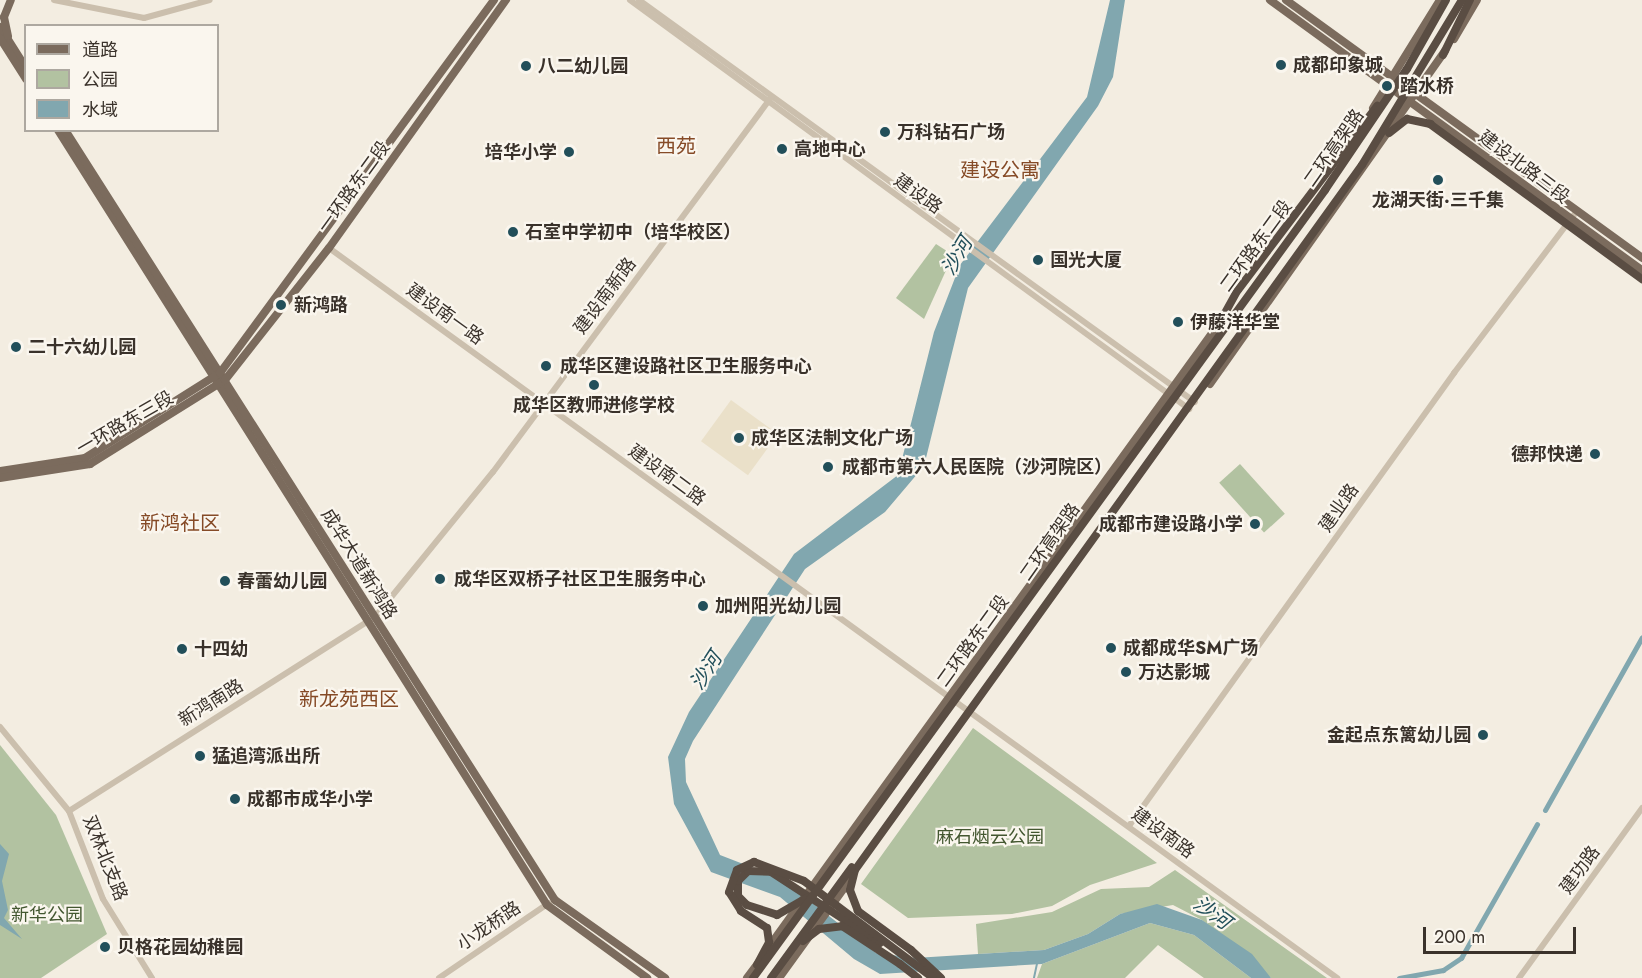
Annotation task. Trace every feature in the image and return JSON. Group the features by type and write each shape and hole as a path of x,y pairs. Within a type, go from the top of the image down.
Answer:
{"highway":[{"name":"二环高架路","path":"753,978 1404,73 1446,0"},
{"name":"二环高架路","path":"771,978 1362,165 1462,0"},
{"path":"1443,55 1470,0"},
{"path":"1220,322 1238,290 1322,173 1404,73"},
{"path":"1362,165 1397,123 1422,120 1642,279"},
{"path":"877,833 852,877 851,898 858,911 941,978"},
{"path":"753,978 769,934 729,892 737,870 754,862 804,881 933,978"},
{"path":"825,879 811,892 807,897 803,902 792,910 777,915 747,905 736,889 748,871 777,874 793,882 802,889 811,895 821,902 839,914 926,978"},
{"path":"782,963 812,933 842,926 918,978"}],"main road":[{"path":"12,0 4,17 4,40 24,65"},
{"name":"一环路东二段","path":"219,379 494,0"},
{"name":"一环路东二段","path":"219,379 329,248 506,0"},
{"name":"建设北路三段","path":"1270,0 1389,86 1416,99 1642,258"},
{"name":"建设北路三段","path":"1286,0 1394,78 1416,99 1569,219 1642,270"},
{"name":"二环路东二段","path":"747,978 1389,86 1440,0"},
{"path":"779,978 1416,99 1477,0"},
{"path":"0,27 4,40 24,75"},
{"name":"成华大道新鸿路","path":"59,132 372,620 555,900 664,978"},
{"name":"成华大道新鸿路","path":"66,132 219,379"},
{"name":"一环路东三段","path":"2,474 90,464 219,379"},
{"name":"成华大道新鸿路","path":"372,620 547,905 647,978"}],"street":[{"path":"54,0 144,18 210,0"},
{"name":"建设路","path":"630,0 770,100 975,241 1173,386 1193,406"},
{"name":"建设路","path":"639,0 968,248 1168,394 1193,406"},
{"name":"建设南新路","path":"372,620 544,404 770,100"},
{"name":"建业路","path":"1129,826 1577,211"},
{"name":"建设南一路","path":"329,248 544,404"},
{"name":"建设南二路","path":"544,404 801,590"},
{"name":"建设南路","path":"801,590 1336,978"},
{"name":"新鸿南路","path":"69,811 372,620"},
{"name":"双林北支路","path":"0,727 69,811 103,899 152,978"},
{"name":"建功路","path":"1519,978 1642,808"},
{"name":"小龙桥路","path":"439,978 555,900"}],"green space":[{"path":"936,244 953,255 924,319 896,298"},
{"path":"1240,464 1285,514 1264,533 1219,483"},
{"name":"麻石烟云公园","path":"973,728 1157,863 1090,885 1052,906 1012,914 908,918 861,884"},
{"name":"新华公园","path":"0,745 56,815 107,934 41,978 0,978"},
{"path":"1175,870 1327,978 1271,978 1202,920 1173,905 1120,914 1088,934 1044,950 978,954 976,924 1052,912 1101,889 1149,887"},
{"path":"1150,923 1194,935 1251,978 1204,978 1158,945 1125,978 1037,978 1042,964"}],"shaded area":[{"name":"成华区法制文化广场","path":"731,400 778,434 748,475 701,441"}],"water":[{"path":"1110,0 1125,0 1113,77 1098,106 968,288 924,466 885,512 805,569 693,741 685,759 686,782 720,855 782,879 876,953 915,958 1044,950 1088,934 1120,914 1157,904 1202,920 1252,954 1271,978 1251,978 1194,935 1150,923 1042,964 880,974 854,959 780,897 711,872 674,804 668,757 689,712 794,554 898,475 934,332 960,265 1087,97"},
{"path":"0,844 9,854 2,881 8,910 4,918 22,939 0,925"}],"waterway":[{"path":"1545,810 1642,637"},
{"path":"1399,978 1443,970 1461,958 1537,824"},
{"path":"1034,978 1037,964"}],"place":[{"name":"成都印象城","path":"1281,65"},
{"name":"八二幼儿园","path":"526,66"},
{"name":"踏水桥","path":"1387,86"},
{"name":"万科钻石广场","path":"885,132"},
{"name":"高地中心","path":"782,149"},
{"name":"培华小学","path":"569,152"},
{"name":"龙湖天街·三千集","path":"1438,180"},
{"name":"石室中学初中（培华校区）","path":"513,232"},
{"name":"国光大厦","path":"1038,260"},
{"name":"新鸿路","path":"281,305"},
{"name":"伊藤洋华堂","path":"1178,322"},
{"name":"二十六幼儿园","path":"16,347"},
{"name":"成华区建设路社区卫生服务中心","path":"546,366"},
{"name":"成华区教师进修学校","path":"594,385"},
{"name":"成华区法制文化广场","path":"739,438"},
{"name":"德邦快递","path":"1595,454"},
{"name":"成都市第六人民医院（沙河院区）","path":"828,467"},
{"name":"成都市建设路小学","path":"1255,524"},
{"name":"成华区双桥子社区卫生服务中心","path":"440,579"},
{"name":"春蕾幼儿园","path":"225,581"},
{"name":"加州阳光幼儿园","path":"703,606"},
{"name":"成都成华SM广场","path":"1111,648"},
{"name":"十四幼","path":"182,649"},
{"name":"万达影城","path":"1126,672"},
{"name":"金起点东篱幼儿园","path":"1483,735"},
{"name":"猛追湾派出所","path":"200,756"},
{"name":"成都市成华小学","path":"235,799"},
{"name":"贝格花园幼稚园","path":"105,947"}],"district":[{"name":"西苑","path":"676,146"},
{"name":"建设公寓","path":"1000,170"},
{"name":"新鸿社区","path":"180,523"},
{"name":"新龙苑西区","path":"349,699"}],"water label":[{"name":"沙河","path":"957,256"},
{"name":"沙河","path":"706,671"},
{"name":"沙河","path":"1212,913"}]}
